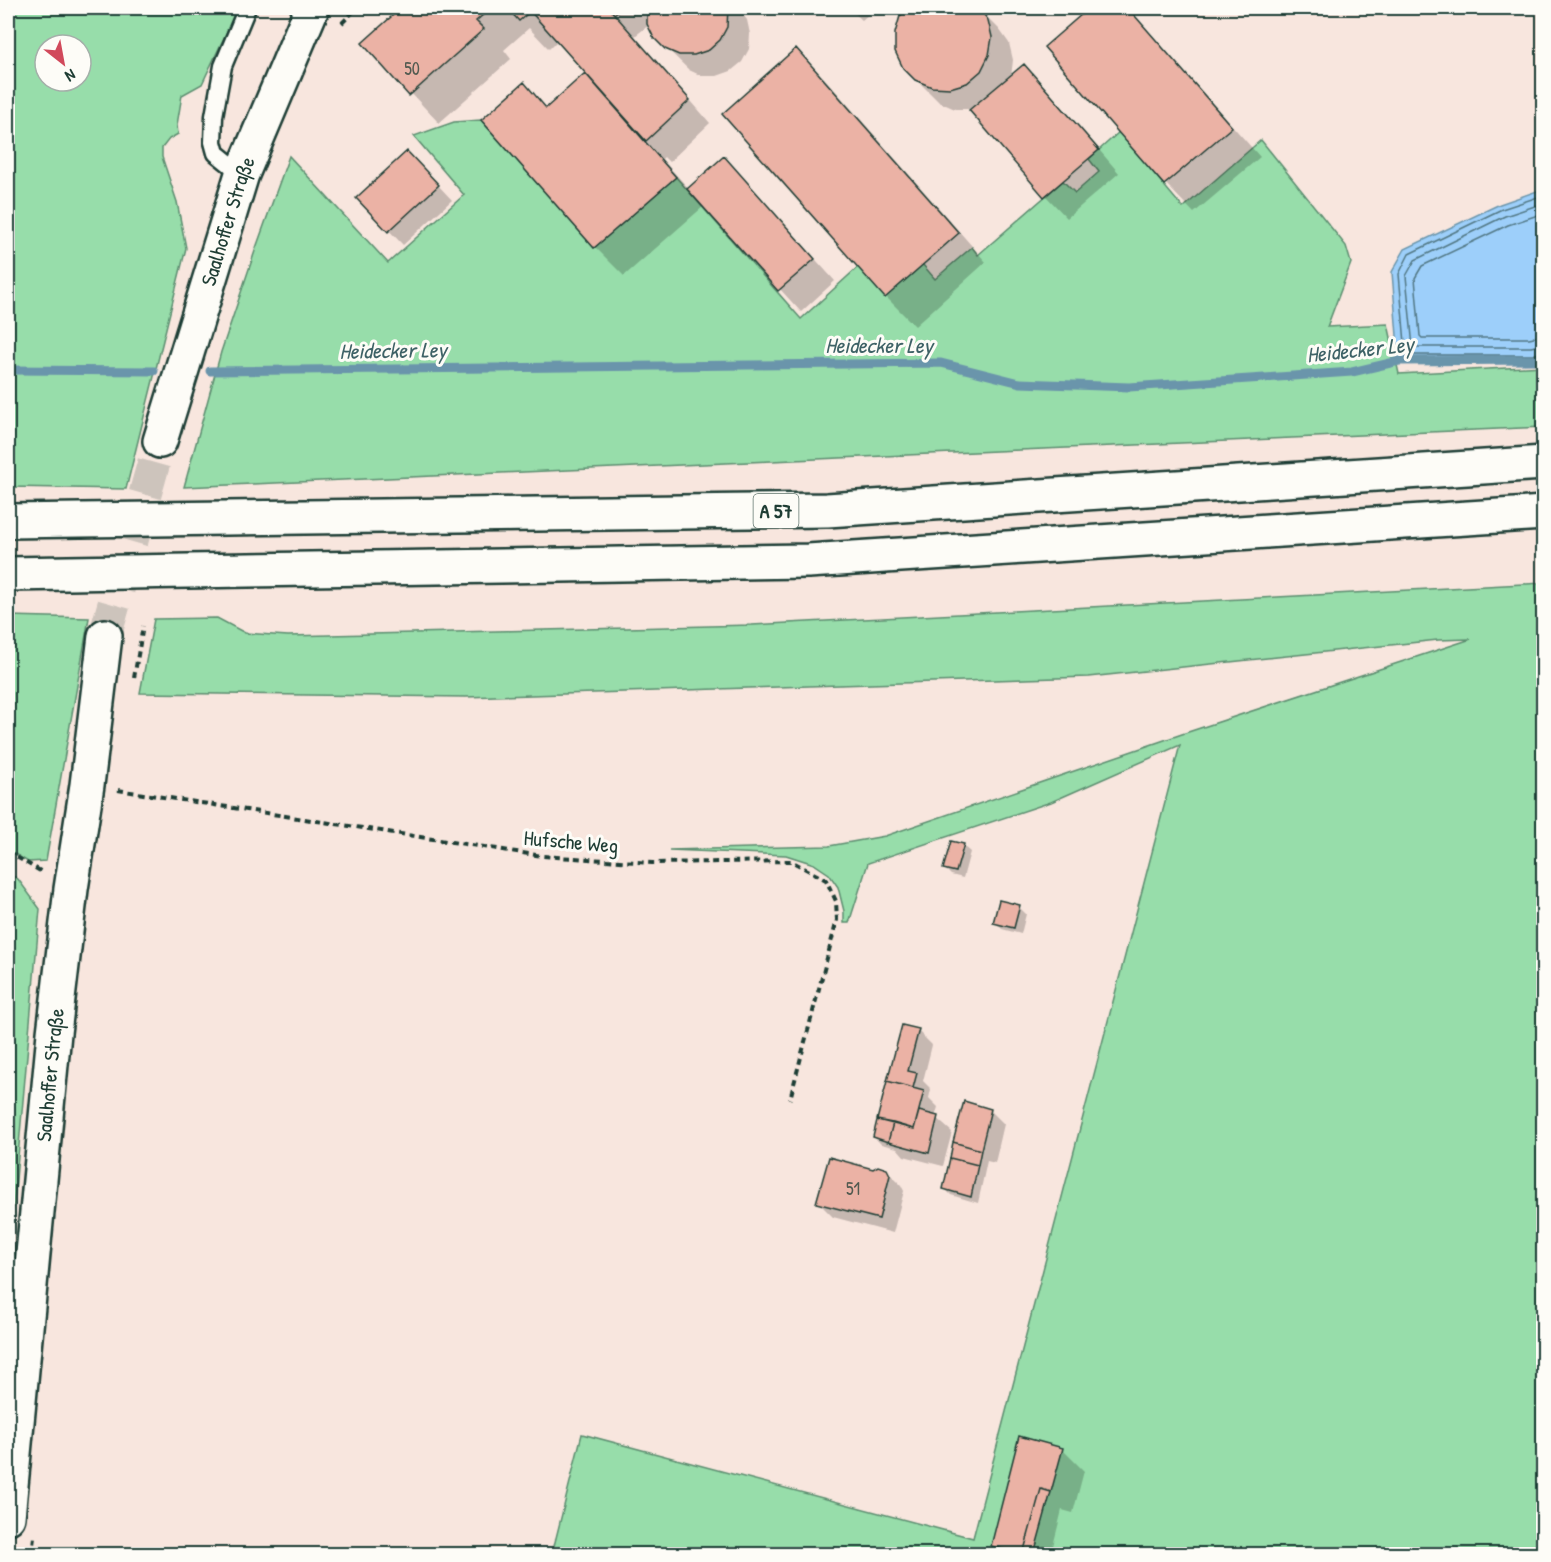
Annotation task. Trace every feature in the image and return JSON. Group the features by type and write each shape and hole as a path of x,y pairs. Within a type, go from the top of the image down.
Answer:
{"main road":[{"name":"Saalhoffer Straße","path":"160,441 242,174 312,8"},
{"name":"A 57","path":"8,521 827,510 1544,463"},
{"path":"8,574 808,561 1544,513"},
{"name":"Saalhoffer Straße","path":"8,1517 54,1033 105,636"}],"lane":[{"path":"242,174 216,153 213,142 214,116 223,66 246,8"}],"path":[{"name":"Hufsche Weg","path":"87,785 542,856 652,863 791,861 826,880 836,901 837,920 790,1099"}],"green space":[{"path":"8,8 238,8 202,84 182,95 177,125 178,134 169,139 162,148 162,157 177,202 186,248 126,489 8,487"},
{"path":"481,120 594,248 676,177 801,319 858,267 923,265 935,279 972,247 978,255 1063,181 1075,193 1099,172 1089,159 1119,132 1183,208 1261,140 1346,246 1351,263 1327,327 1388,324 1399,374 1543,366 1543,427 184,487 221,352 289,156 388,263 464,195 414,136 454,122"},
{"path":"1543,583 1544,1529 1533,1554 552,1554 582,1434 973,1538 1180,745 1051,802 868,863 849,923 844,923 844,911 838,887 829,874 814,864 786,855 669,850 829,846 885,836 1182,734 1471,639 1438,640 1089,677 466,697 140,693 154,619 217,618 245,633 288,636 752,625"},
{"path":"8,616 89,618 46,861 28,862 8,850"},
{"path":"8,873 18,879 40,909 13,1213 8,1210"}],"water":[{"path":"1543,189 1543,356 1535,360 1399,361 1392,272 1405,249 1500,204"}],"building":[{"path":"401,8 491,8 476,21 484,29 409,96 362,43"},
{"path":"507,8 534,8 519,21"},
{"path":"534,8 609,8 690,100 646,141 530,11"},
{"path":"609,8 622,8 614,14"},
{"path":"647,8 728,8 727,27 720,40 709,50 694,55 679,55 665,49 654,38 647,24"},
{"path":"908,8 979,8 988,20 992,37 989,55 981,71 967,83 950,88 932,87 915,80 903,68 895,51 895,33 900,16"},
{"path":"1089,8 1128,8 1232,127 1164,185 1044,47"},
{"path":"796,48 959,233 885,298 722,114"},
{"path":"1024,64 1099,150 1044,197 969,110"},
{"path":"585,73 676,177 594,248 481,120 524,82 546,108"},
{"path":"407,151 439,185 388,232 356,198"},
{"path":"724,156 815,259 778,291 687,189"},
{"path":"951,841 964,844 956,872 943,869"},
{"path":"999,900 1020,905 1014,928 993,923"},
{"path":"902,1025 919,1029 908,1071 917,1073 913,1088 887,1081"},
{"path":"887,1081 924,1091 914,1129 877,1120"},
{"path":"964,1101 991,1109 981,1150 953,1142"},
{"path":"919,1111 938,1116 929,1153 888,1142 893,1123 914,1129"},
{"path":"877,1120 893,1123 888,1142 873,1137"},
{"path":"953,1142 981,1150 978,1165 950,1158"},
{"path":"829,1157 873,1169 878,1166 887,1169 890,1175 879,1219 816,1203"},
{"path":"950,1158 978,1165 971,1197 943,1189"},
{"path":"1019,1436 1063,1448 1051,1492 1041,1489 1023,1554 991,1546"},
{"path":"1041,1489 1051,1492 1034,1554 1023,1554"}],"waterway":[{"name":"Heidecker Ley","path":"210,371 941,363 1020,383 1129,387 1352,372 1399,361 1535,360 1544,356"},
{"path":"8,370 154,371"}],"tunnel":[{"path":"105,636 160,441"}]}
